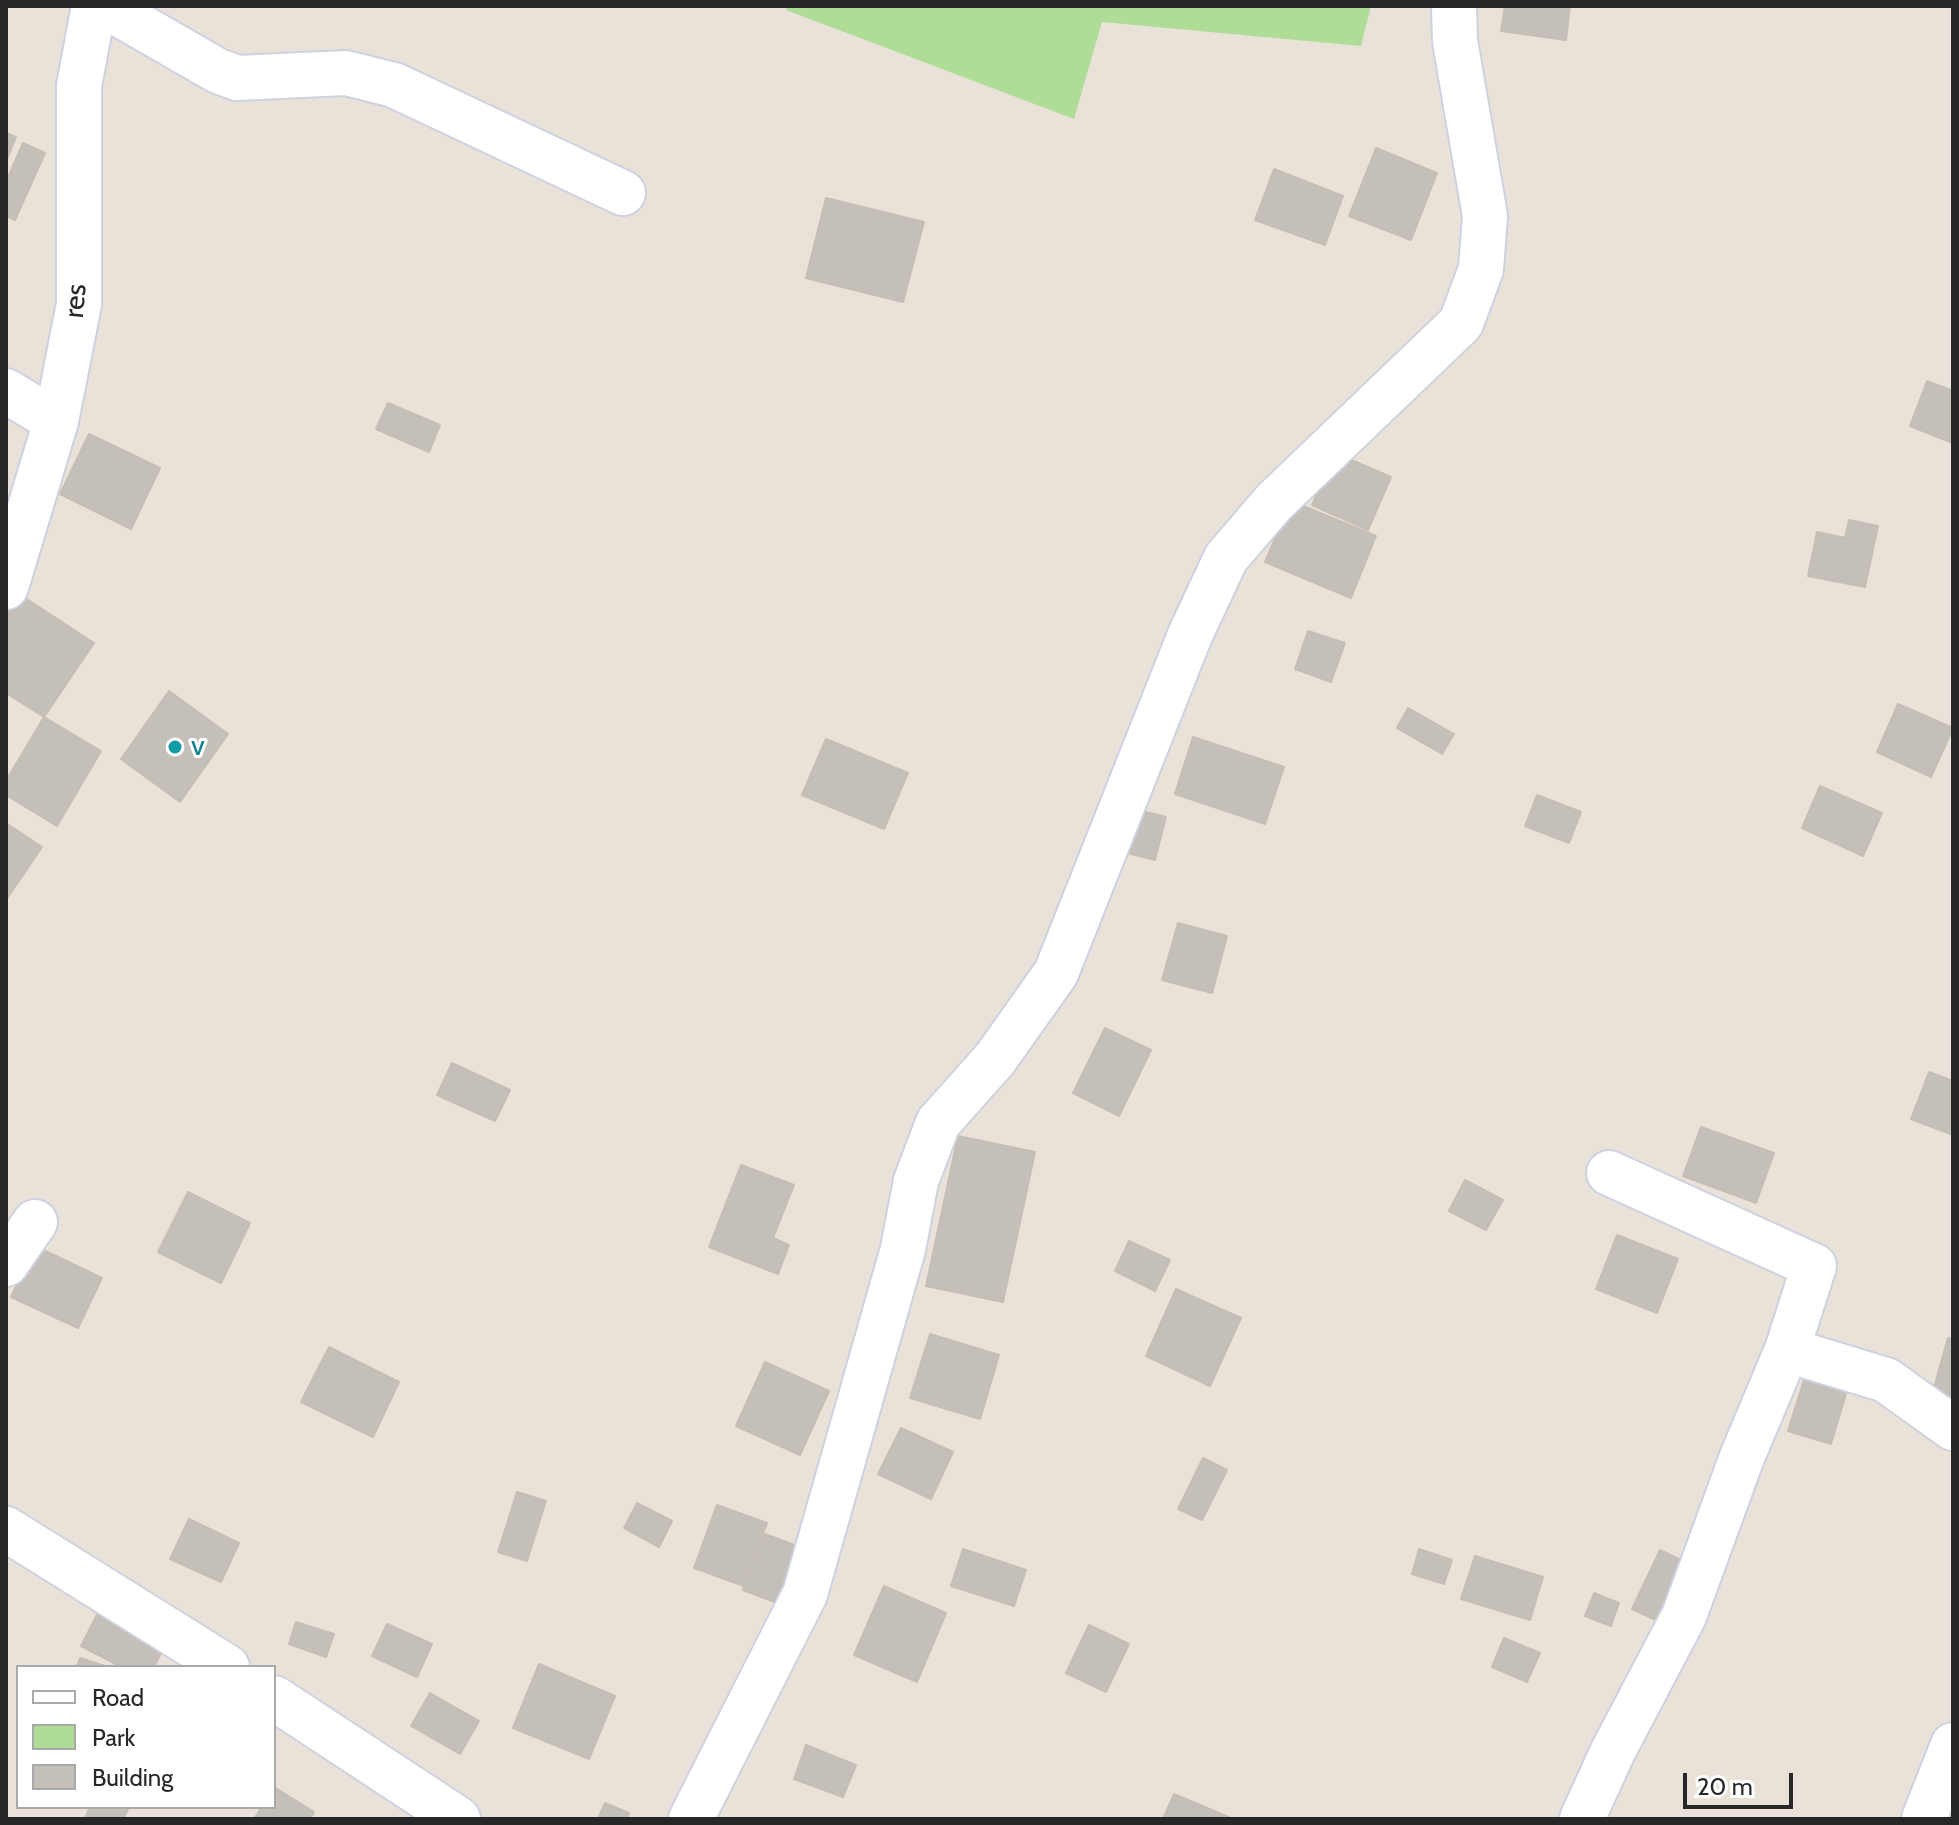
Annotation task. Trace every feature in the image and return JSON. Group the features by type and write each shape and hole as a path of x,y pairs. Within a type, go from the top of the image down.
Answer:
{"street":[{"name":"res","path":"6,587 23,541 56,421 79,304 79,86 94,6"},
{"path":"105,6 218,71 237,78 346,73 394,85 623,193"},
{"path":"691,1819 805,1594 903,1249 916,1181 938,1123 995,1059 1056,973 1190,635 1226,558 1274,502 1461,323 1481,269 1485,216 1455,41 1454,6"},
{"path":"6,391 56,421"},
{"path":"1582,1819 1613,1751 1684,1616 1742,1457 1787,1350 1814,1266 1609,1173"},
{"path":"6,1264 35,1222"},
{"path":"1787,1350 1886,1380 1953,1428"},
{"path":"6,1529 224,1665"},
{"path":"276,1699 458,1819"},
{"path":"1924,1819 1953,1745"}],"green space":[{"path":"786,6 1371,6 1361,46 1102,22 1074,119 786,10"}],"building":[{"path":"1505,6 1570,6 1566,40 1501,31"},
{"path":"6,133 16,137 6,162"},
{"path":"23,143 45,153 15,220 6,216 6,182"},
{"path":"1376,148 1437,173 1411,240 1349,216"},
{"path":"1274,169 1343,196 1325,245 1255,220"},
{"path":"826,198 924,222 903,302 806,278"},
{"path":"1927,381 1953,391 1953,443 1910,426"},
{"path":"388,403 440,425 429,452 376,429"},
{"path":"89,434 160,468 131,529 60,494"},
{"path":"1335,453 1391,477 1368,530 1312,505"},
{"path":"1291,501 1376,536 1351,598 1265,562"},
{"path":"1849,520 1878,526 1865,587 1808,576 1817,532 1845,538"},
{"path":"16,592 94,643 44,717 6,693 6,608"},
{"path":"1308,631 1345,643 1331,682 1295,669"},
{"name":"v","path":"169,691 228,734 180,802 121,759"},
{"path":"1898,704 1953,728 1931,777 1877,752"},
{"path":"1408,708 1454,734 1442,754 1397,728"},
{"path":"44,717 101,751 57,826 6,795 6,781"},
{"path":"1193,737 1284,767 1265,824 1175,794"},
{"path":"826,739 908,773 884,829 802,795"},
{"path":"1820,786 1882,813 1863,856 1802,828"},
{"path":"1537,795 1581,812 1569,843 1525,826"},
{"path":"1130,808 1166,817 1155,860 1119,851"},
{"path":"6,823 42,847 6,900"},
{"path":"1178,923 1227,936 1212,993 1162,980"},
{"path":"1105,1028 1151,1050 1119,1116 1073,1093"},
{"path":"452,1063 510,1090 495,1121 437,1095"},
{"path":"1929,1072 1953,1081 1953,1135 1911,1119"},
{"path":"1701,1127 1774,1153 1756,1203 1683,1176"},
{"path":"958,1136 1035,1152 1003,1302 926,1286"},
{"path":"741,1165 794,1185 773,1238 789,1245 778,1274 709,1247"},
{"path":"1465,1180 1503,1200 1486,1230 1449,1211"},
{"path":"188,1192 250,1223 221,1283 158,1252"},
{"path":"1617,1235 1678,1259 1657,1313 1596,1289"},
{"path":"1129,1241 1170,1260 1155,1291 1115,1271"},
{"path":"35,1246 102,1278 78,1328 11,1297"},
{"path":"1176,1289 1241,1318 1210,1386 1146,1356"},
{"path":"930,1334 999,1355 980,1419 910,1398"},
{"path":"1948,1338 1953,1339 1953,1409 1930,1402"},
{"path":"329,1347 399,1382 373,1437 301,1402"},
{"path":"765,1362 829,1391 800,1455 736,1426"},
{"path":"1809,1364 1851,1377 1831,1444 1788,1431"},
{"path":"901,1428 953,1452 931,1499 878,1474"},
{"path":"1203,1458 1227,1470 1202,1520 1178,1509"},
{"path":"517,1492 546,1501 527,1561 498,1552"},
{"path":"637,1503 672,1521 659,1547 624,1528"},
{"path":"717,1505 767,1523 744,1586 694,1568"},
{"path":"189,1519 239,1543 221,1582 170,1559"},
{"path":"765,1534 802,1548 780,1604 743,1590"},
{"path":"963,1549 1026,1570 1014,1606 951,1586"},
{"path":"1419,1549 1452,1560 1444,1584 1412,1574"},
{"path":"1660,1550 1687,1563 1660,1622 1632,1609"},
{"path":"1475,1556 1543,1577 1530,1620 1461,1599"},
{"path":"884,1586 946,1613 917,1682 854,1655"},
{"path":"1594,1593 1619,1603 1611,1626 1585,1616"},
{"path":"103,1603 169,1637 155,1665 118,1665 81,1646"},
{"path":"296,1622 334,1634 326,1657 289,1644"},
{"path":"387,1624 432,1644 417,1677 372,1656"},
{"path":"1089,1625 1129,1644 1106,1692 1066,1673"},
{"path":"1504,1638 1540,1653 1527,1682 1492,1667"},
{"path":"80,1658 102,1665 78,1665"},
{"path":"539,1664 615,1696 589,1759 513,1728"},
{"path":"430,1693 479,1721 460,1754 411,1726"},
{"path":"806,1745 856,1765 843,1797 794,1779"},
{"path":"276,1788 314,1812 310,1819 254,1819 261,1809 276,1809"},
{"path":"1174,1794 1233,1819 1163,1819"},
{"path":"605,1803 629,1813 627,1819 598,1819"},
{"path":"89,1809 128,1809 123,1819 85,1819"}],"place":[{"name":"v","path":"175,747"}]}
